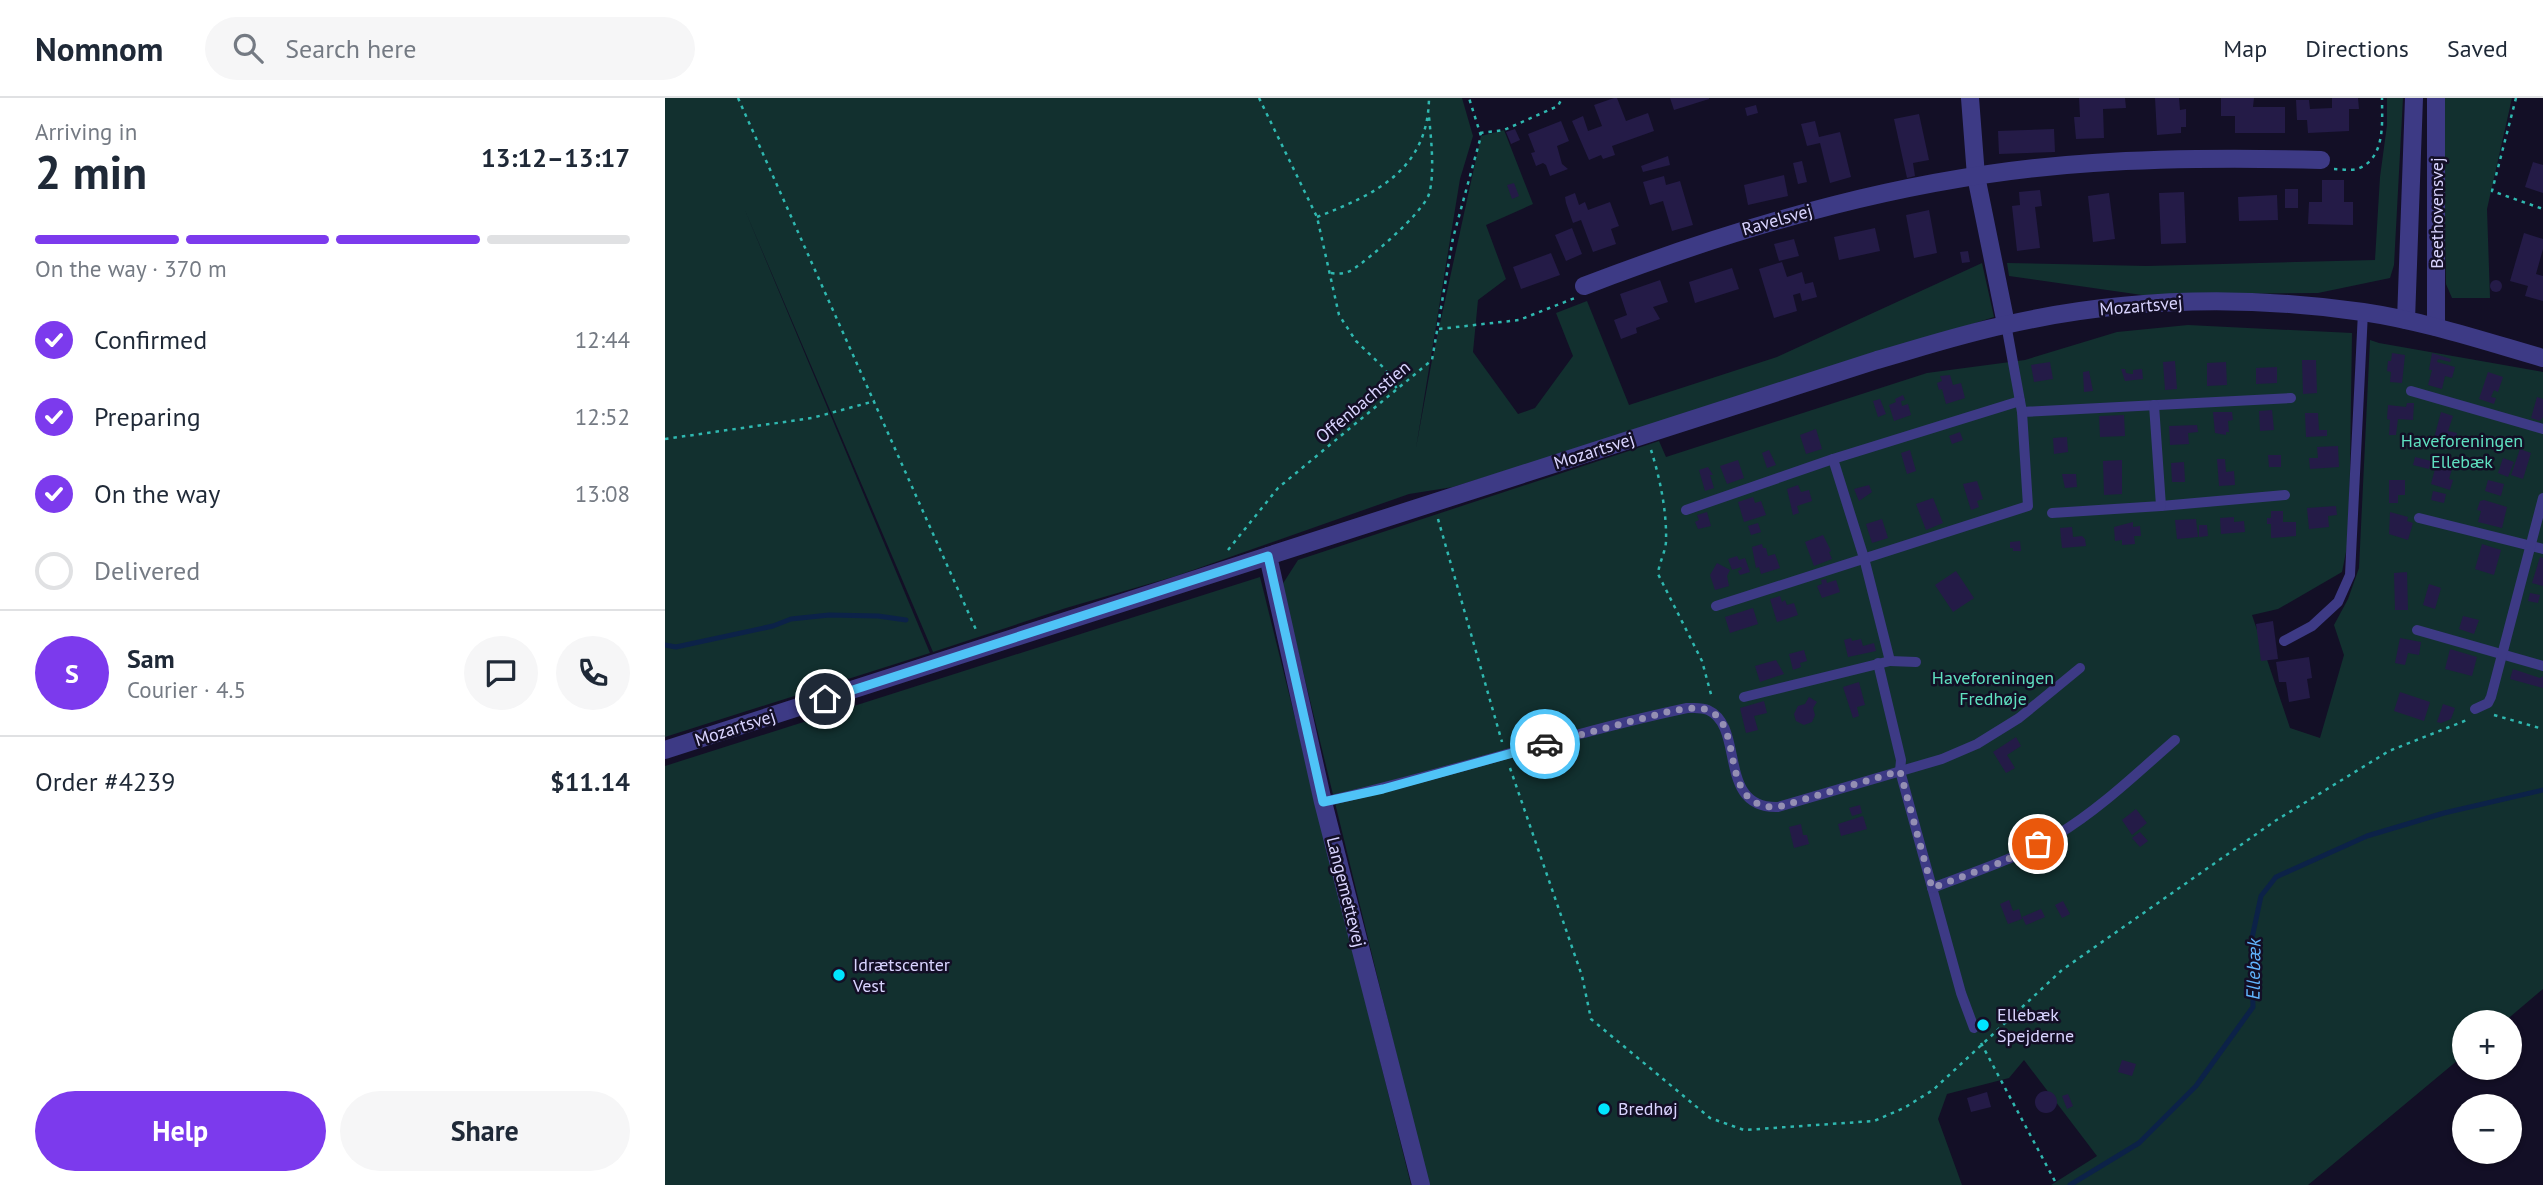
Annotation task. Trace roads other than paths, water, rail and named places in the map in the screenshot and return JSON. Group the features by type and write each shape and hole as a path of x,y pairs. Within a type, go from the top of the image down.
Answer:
{"street":[{"path":"1970,98 1976,176 2005,324"},
{"name":"Beethovensvej","path":"2406,320 2414,98"},
{"name":"Beethovensvej","path":"2436,98 2436,327"},
{"name":"Ravelsvej","path":"1584,286 1679,249 1777,219 1876,195 1976,176 2091,163 2206,157 2321,159"},
{"name":"Mozartsvej","path":"665,750 1877,360 2005,324 2138,303 2240,300 2363,312 2406,320 2543,358"},
{"name":"Langemettevej","path":"1268,556 1323,802 1421,1185"}],"lane":[{"path":"2284,641 2312,626 2338,602 2350,575 2363,312"},
{"path":"1716,606 2028,506 2021,406 2005,324"},
{"path":"2411,391 2543,429"},
{"path":"1686,510 1833,459 2021,406 2154,405 2291,398"},
{"path":"2154,405 2161,506"},
{"path":"1833,459 1864,558 1890,661"},
{"path":"2052,513 2285,495"},
{"path":"2475,714 2489,702 2543,498"},
{"path":"2419,518 2543,549"},
{"path":"2417,631 2543,666"},
{"path":"1744,696 1878,663 1916,662"},
{"path":"1878,663 1901,760 1900,771 1961,993 1974,1028"},
{"path":"1323,802 1383,789 1505,754 1686,708 1702,709 1716,715 1723,725 1742,791 1754,803 1778,807 1942,760 1977,744 2019,718 2080,668"},
{"path":"1932,888 2002,862 2056,835 2096,808 2175,740"}],"waterway":[{"path":"665,645 676,647 773,626 791,619 829,615 878,616 906,620"},
{"name":"Ellebæk","path":"2070,1185 2139,1143 2196,1086 2253,1007 2252,938 2261,896 2276,877 2367,836 2444,813 2543,790"}],"place":[{"name":"Idrætscenter Vest","path":"839,975"},
{"name":"Ellebæk Spejderne","path":"1983,1025"},
{"name":"Bredhøj","path":"1604,1109"}],"park label":[{"name":"Haveforeningen Ellebæk","path":"2462,451"},
{"name":"Haveforeningen Fredhøje","path":"1993,688"}]}
